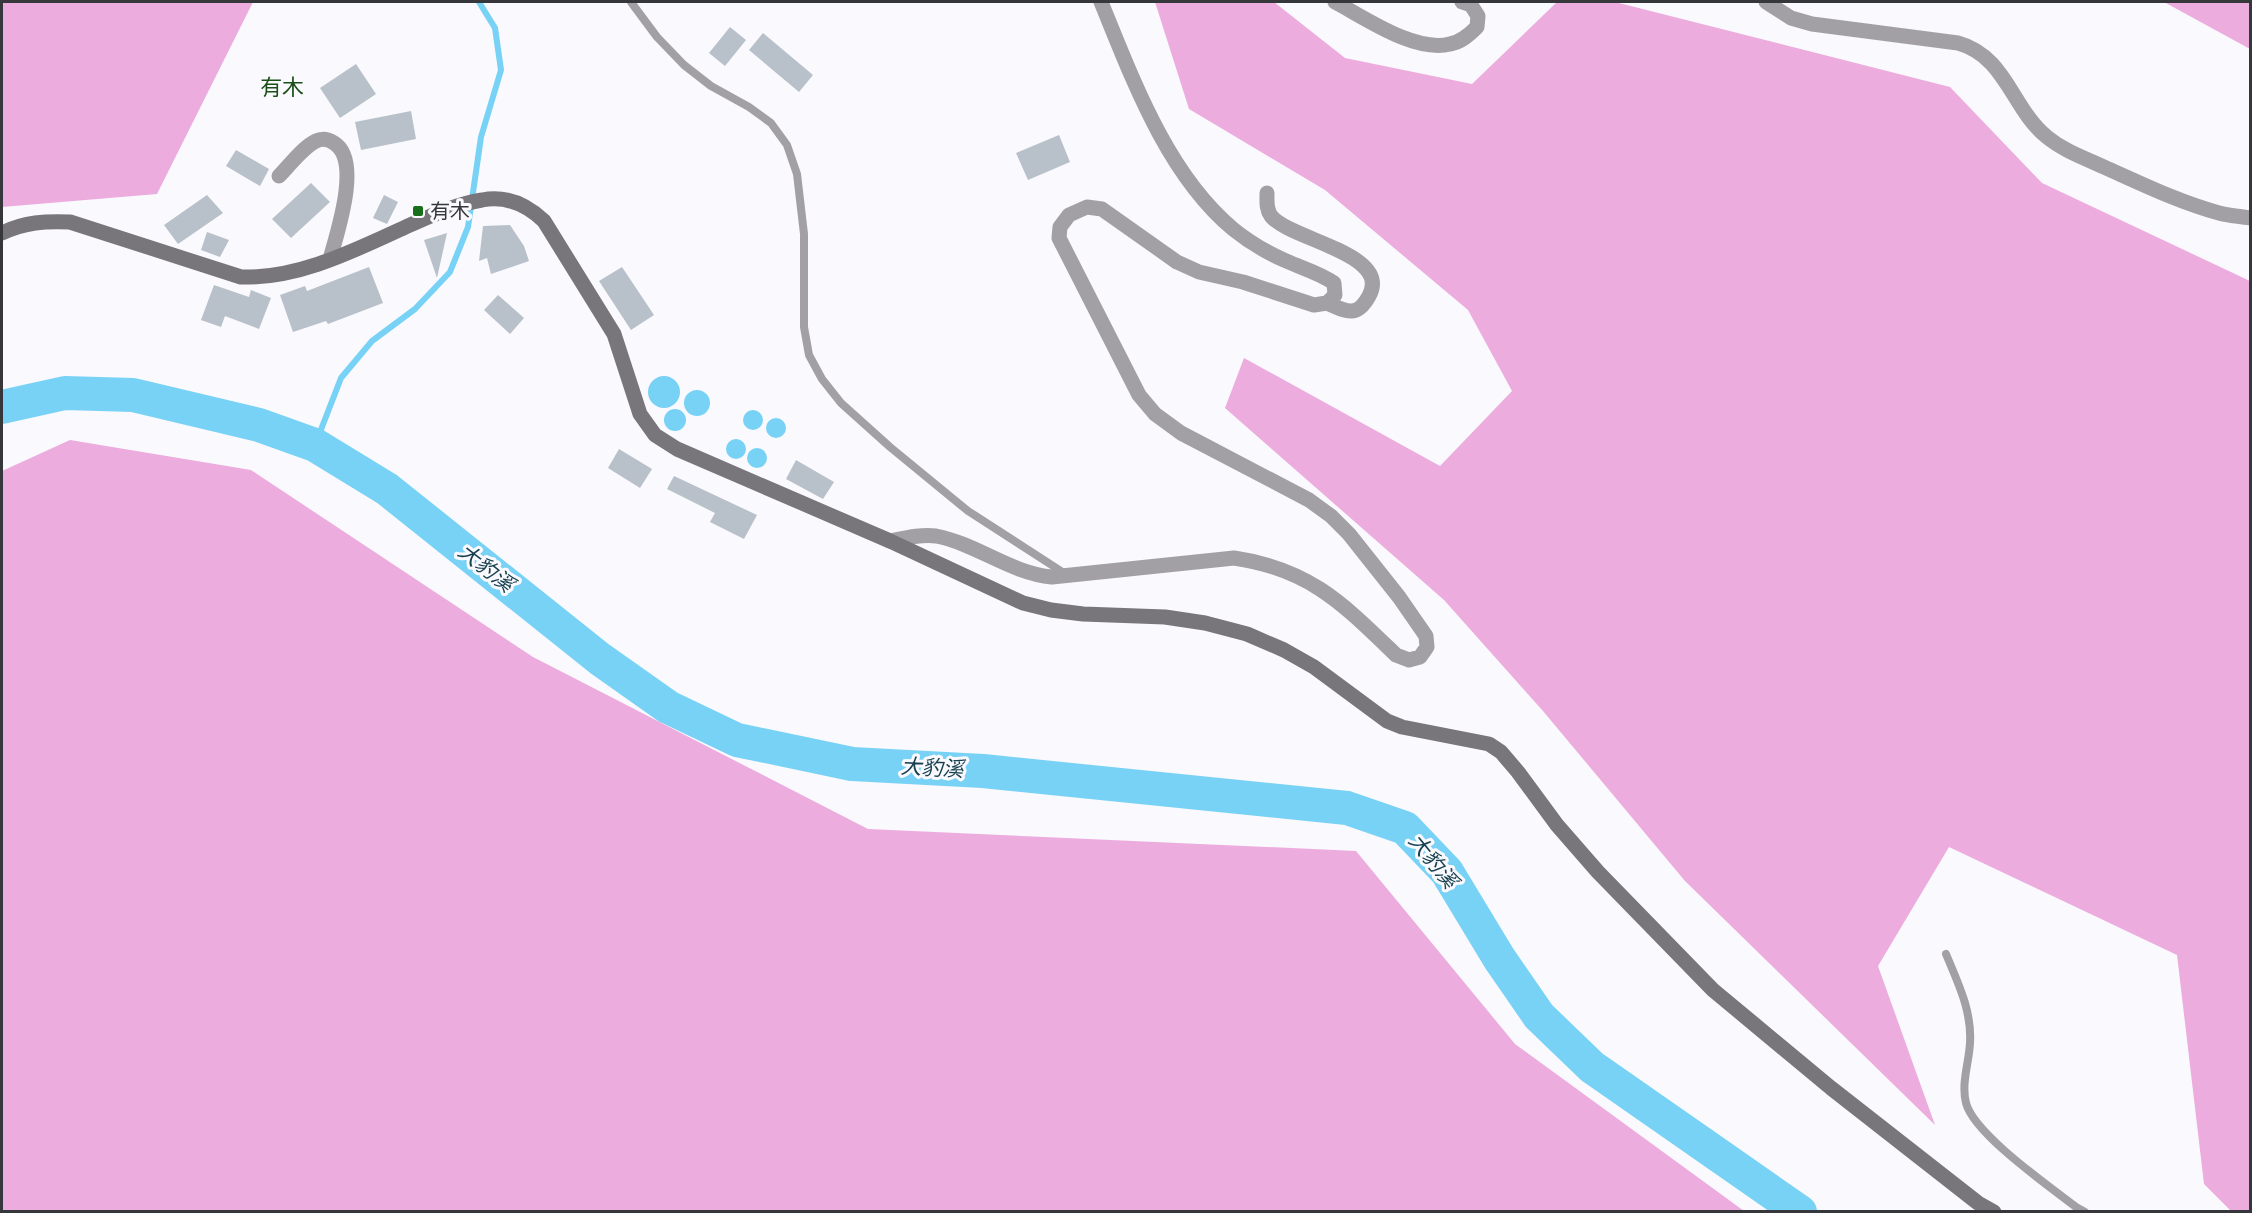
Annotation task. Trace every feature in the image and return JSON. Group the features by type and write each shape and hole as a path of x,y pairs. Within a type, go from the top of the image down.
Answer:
{"street":[{"path":"1101,2 1166,146 1202,199 1234,230 1262,249 1322,275 1334,283 1335,295 1327,303"},
{"path":"1335,2 1398,35 1428,45 1450,45 1466,38 1477,27 1478,16 1471,5 1462,2"},
{"path":"1766,2 1791,18 1812,24 1958,43 1973,47 1989,59 2032,121 2048,137 2068,150 2184,202 2222,214 2250,218"},
{"path":"279,176 319,139 329,140 338,145 344,156 347,173 346,197 330,259"},
{"path":"890,541 917,536 936,536 1038,576 1069,577 1234,558 1253,561 1291,572 1334,597 1396,655 1408,660 1420,657 1427,647 1425,636 1399,597 1349,534 1331,516 1309,500 1182,433 1155,414 1144,401 1107,336 1059,238 1060,226 1069,215 1087,207 1102,209 1177,262 1199,272 1243,282 1314,304 1327,303 1354,312 1363,306 1371,292 1373,277 1366,267 1354,257 1285,227 1271,216 1267,207 1268,193"},
{"path":"2,233 14,227 42,220 70,222 241,277 261,278 330,259 438,213 483,199 516,201 532,209 544,221 609,325 622,356 640,414 655,435 677,449 890,541 1023,603 1051,610 1083,614 1165,617 1205,623 1247,634 1284,650 1314,667 1388,721 1402,727 1490,744 1501,752 1518,772 1557,825 1598,872 1713,990 1831,1088 1978,1203 1994,1212"}],"lane":[{"path":"631,2 657,37 684,65 711,86 749,107 771,123 787,145 797,174 804,234 804,327 808,355 822,379 841,402 882,440 968,511 1069,577"},
{"path":"1946,954 1964,995 1970,1023 1970,1045 1964,1082 1966,1104 1983,1129 2009,1155 2085,1212"}],"shaded area":[{"path":"2,2 253,2 157,194 2,207"},
{"path":"1155,2 1274,2 1345,58 1472,84 1557,2 1615,2 1950,87 2042,183 2250,281 2250,1211 2231,1211 2204,1184 2177,955 1949,847 1878,966 1935,1125 1685,881 1543,711 1444,600 1225,408 1244,358 1440,466 1512,391 1468,310 1325,190 1189,109"},
{"path":"2164,2 2250,2 2250,49"},
{"path":"70,440 251,470 533,657 868,829 1356,851 1515,1044 1744,1211 2,1211 2,471"}],"water":[{"path":"664,376 675,381 680,392 675,403 664,408 653,403 648,392 653,381"},
{"path":"697,390 707,393 710,403 707,413 697,416 687,413 684,403 687,393"},
{"path":"671,409 679,409 686,416 686,424 679,431 671,431 664,424 664,416"},
{"path":"749,410 757,410 763,416 763,424 757,430 749,430 743,424 743,416"},
{"path":"772,418 780,418 786,424 786,432 780,438 772,438 766,432 766,424"},
{"path":"736,439 743,442 746,449 743,456 736,459 729,456 726,449 729,442"},
{"path":"757,448 764,451 767,458 764,465 757,468 750,465 747,458 750,451"}],"building":[{"path":"730,27 746,40 725,66 709,53"},
{"path":"763,33 813,75 799,92 749,50"},
{"path":"356,64 376,94 340,118 320,88"},
{"path":"411,111 416,139 361,150 355,122"},
{"path":"1059,135 1070,162 1028,180 1016,153"},
{"path":"236,150 269,169 260,186 226,166"},
{"path":"311,183 330,202 291,238 272,219"},
{"path":"207,195 223,213 178,244 164,225"},
{"path":"384,195 398,202 387,224 373,218"},
{"path":"510,225 524,246 529,261 491,274 487,258 479,261 483,226"},
{"path":"207,232 229,240 220,257 201,250"},
{"path":"447,233 437,278 424,240"},
{"path":"369,267 383,303 328,324 326,321 293,332 280,295 305,286 307,291"},
{"path":"622,267 654,315 631,330 599,281"},
{"path":"214,285 249,297 251,290 271,298 259,329 225,316 221,327 201,320"},
{"path":"498,295 524,318 510,334 484,310"},
{"path":"619,449 652,469 640,488 608,468"},
{"path":"796,460 834,482 823,499 786,479"},
{"path":"674,476 757,515 744,539 710,522 715,513 667,489"}],"waterway":[{"path":"315,445 341,378 372,341 415,309 450,272 468,227 481,137 501,70 495,28 479,2"},
{"name":"大豹溪","path":"2,407 65,393 133,395 259,425 315,445 387,489 600,659 668,707 737,740 852,764 983,771 1347,808 1405,828 1447,872 1499,958 1539,1016 1592,1067 1800,1212"}],"place":[{"name":"有木","path":"418,211"}],"district":[{"name":"有木","path":"282,87"}]}
